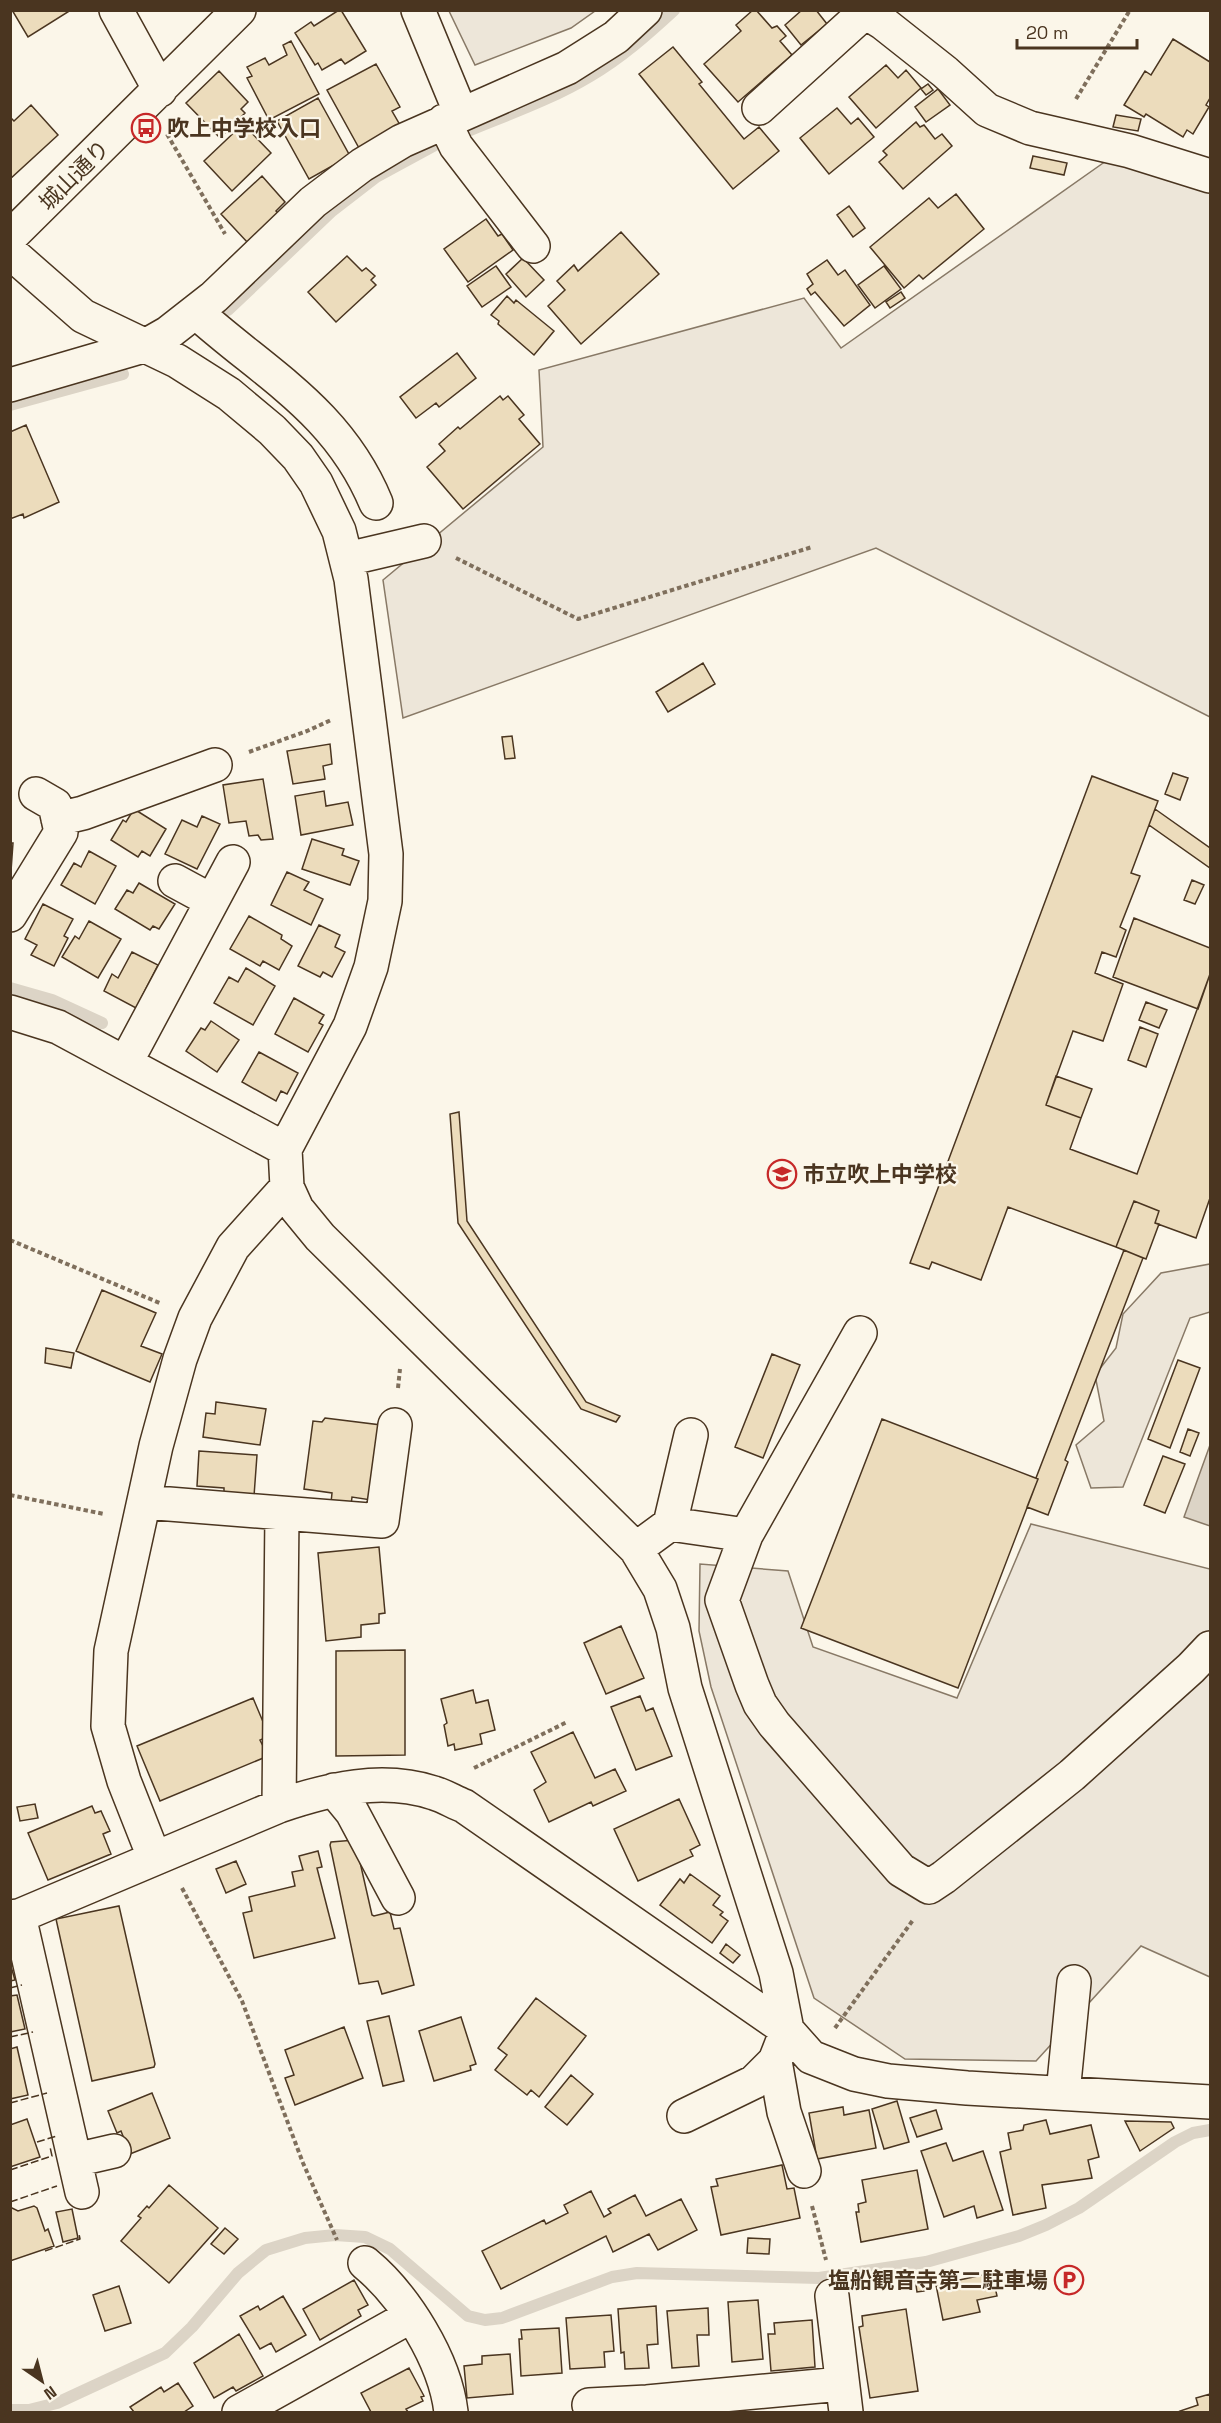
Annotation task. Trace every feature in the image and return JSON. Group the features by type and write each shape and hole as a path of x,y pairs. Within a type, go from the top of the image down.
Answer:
{"street":[{"path":"116,10 160,90"},
{"name":"城山通り","path":"10,237 239,10"},
{"path":"418,10 453,117 456,146 533,246"},
{"path":"10,385 147,345 168,333 245,268 291,222 362,165 402,141 567,68 616,37 645,10"},
{"path":"759,108 864,11 945,72 987,110 1030,128 1130,151 1210,176"},
{"path":"10,252 54,293 83,316 147,345 229,394 272,430 298,457 328,506 339,531 347,559 386,854 385,900 371,967 350,1026 285,1149 287,1186 297,1209 320,1238 636,1549 660,1588 673,1628 685,1688 777,1973 787,2030 775,2061 754,2082 684,2116"},
{"path":"195,312 305,400 328,425 355,462 376,503"},
{"path":"347,559 424,541"},
{"path":"58,819 83,813 215,765"},
{"path":"12,910 61,832 55,805 36,794"},
{"path":"126,1062 233,862"},
{"path":"175,882 212,900"},
{"path":"10,1012 58,1027 285,1149"},
{"path":"154,1857 124,1781 108,1726 111,1652 169,1393 195,1318 233,1247 287,1186"},
{"path":"860,1333 746,1535 722,1600 760,1704 774,1724 901,1870 929,1887 1071,1775 1191,1668 1210,1648"},
{"path":"142,1511 282,1513 382,1521 395,1425"},
{"path":"636,1549 670,1524 691,1435"},
{"path":"279,1806 282,1513"},
{"path":"670,1524 746,1535"},
{"path":"82,2192 15,1916 279,1806 359,1785 396,1786 433,1792 464,1806 787,2030 812,2057 854,2074 888,2081 933,2085 1210,2102"},
{"path":"334,1790 352,1812 398,1898"},
{"path":"1063,2094 1074,1982"},
{"path":"775,2061 784,2112 804,2171"},
{"path":"75,2160 114,2151"},
{"path":"365,2263 395,2292 425,2339 445,2382 451,2412"},
{"path":"589,2404 648,2407 844,2398 832,2296"},
{"path":"258,2408 411,2316"}],"path":[{"path":"1058,134 1080,90 1130,10"},
{"path":"164,128 245,268"},
{"path":"452,556 578,619 812,547"},
{"path":"215,765 306,731 367,703"},
{"path":"10,1240 195,1318"},
{"path":"395,1425 402,1349 418,1335"},
{"path":"10,1495 142,1511"},
{"path":"464,1773 567,1722"},
{"path":"154,1857 173,1871 242,2001 326,2217 338,2242"},
{"path":"833,2031 914,1918"},
{"path":"804,2171 825,2258"}],"shaded area":[{"path":"449,11 595,11 571,28 475,65"},
{"path":"1106,161 1210,192 1210,717 876,548 403,718 383,580 543,447 539,370 804,298 841,348"},
{"path":"1210,1264 1210,1312 1190,1318 1123,1487 1091,1488 1076,1445 1104,1421 1095,1375 1116,1348 1123,1314 1161,1273"},
{"path":"1210,1445 1210,1526 1184,1517"},
{"path":"1031,1524 1210,1569 1210,1977 1141,1946 1036,2061 905,2059 814,1998 711,1687 699,1631 700,1564 788,1571 813,1647 957,1698"}],"building":[{"path":"12,10 71,10 28,37"},
{"path":"339,10 366,51 345,64 341,59 322,70 318,63 315,65 295,33 311,22 314,26"},
{"path":"756,10 772,28 777,26 786,36 780,41 792,55 738,102 704,64 741,31 736,25"},
{"path":"802,10 816,10 827,24 801,45 785,25"},
{"path":"1173,39 1210,62 1210,98 1206,105 1209,107 1193,134 1187,130 1183,137 1146,114 1144,117 1124,105 1145,71 1151,75"},
{"path":"291,41 319,94 269,120 247,78 252,76 247,67 265,58 269,65 287,55 283,45"},
{"path":"673,47 702,82 699,84 744,139 759,127 779,151 733,189 639,74"},
{"path":"376,64 400,107 392,111 400,125 359,148 327,90"},
{"path":"886,65 898,78 906,70 921,88 876,128 849,97"},
{"path":"219,71 248,102 241,109 245,113 220,138 186,103"},
{"path":"928,84 933,90 926,95 921,89"},
{"path":"938,89 950,105 926,122 915,107"},
{"path":"318,98 350,156 309,179 277,121"},
{"path":"31,105 58,135 10,179 10,117 14,121"},
{"path":"837,108 851,124 858,118 874,137 829,174 800,138"},
{"path":"1116,115 1141,119 1138,131 1113,127"},
{"path":"916,122 920,127 924,125 935,139 942,134 952,146 903,189 879,162 887,155 883,151"},
{"path":"243,124 271,153 232,191 204,161"},
{"path":"1033,156 1067,163 1064,175 1030,168"},
{"path":"262,176 285,202 276,211 279,214 248,243 221,214"},
{"path":"956,194 984,229 923,279 919,275 904,288 870,247 929,198 938,208"},
{"path":"849,206 865,228 853,237 837,215"},
{"path":"486,219 498,236 502,234 513,250 468,282 444,249"},
{"path":"621,232 659,274 581,344 548,306 565,290 557,281 574,265 578,271"},
{"path":"347,256 362,271 366,268 375,276 371,280 376,285 336,322 308,292"},
{"path":"523,258 544,280 526,297 506,274"},
{"path":"827,260 838,275 845,270 870,305 844,326 815,292 811,295 807,289 813,284 807,274"},
{"path":"496,266 511,287 482,307 467,286"},
{"path":"884,266 901,289 875,308 858,285"},
{"path":"901,292 905,298 890,308 886,302"},
{"path":"507,296 514,303 516,300 554,331 534,355 498,324 499,321 491,315"},
{"path":"457,353 476,378 439,407 436,403 416,418 400,397"},
{"path":"500,396 503,400 508,396 524,415 519,419 540,444 463,509 427,467 445,451 439,444"},
{"path":"26,425 59,502 24,518 23,514 10,519 10,432"},
{"path":"703,663 715,684 668,712 656,692"},
{"path":"512,736 515,758 505,759 502,737"},
{"path":"330,744 332,764 323,766 325,779 293,784 287,751"},
{"path":"1173,773 1188,778 1180,800 1165,794"},
{"path":"1092,776 1158,801 1131,873 1140,876 1120,927 1126,930 1116,957 1102,952 1095,973 1123,984 1103,1041 1073,1031 1046,1105 1081,1118 1070,1149 1137,1174 1210,974 1210,1198 1196,1238 1155,1223 1159,1211 1134,1201 1116,1247 1008,1207 981,1280 932,1262 929,1269 910,1263"},
{"path":"263,779 273,839 261,840 258,835 249,836 246,821 229,823 223,785"},
{"path":"324,791 326,806 348,802 353,825 301,835 295,796"},
{"path":"134,809 166,829 150,856 142,851 138,857 111,840 123,820 126,822"},
{"path":"1155,809 1210,848 1210,868 1149,825"},
{"path":"202,816 220,824 197,869 165,854 182,820 197,827"},
{"path":"312,839 344,849 342,855 359,861 350,885 302,869"},
{"path":"10,843 13,843 11,871 10,871"},
{"path":"89,851 116,866 95,904 61,885 74,863 81,867"},
{"path":"287,872 309,882 304,890 323,899 311,925 271,905"},
{"path":"1192,880 1204,885 1195,904 1184,900"},
{"path":"139,883 175,904 159,929 153,926 150,930 115,909 127,890 133,893"},
{"path":"43,904 73,919 64,936 68,938 54,966 31,955 37,945 25,939"},
{"path":"249,916 282,935 281,939 292,946 279,970 263,961 260,966 230,949"},
{"path":"1134,918 1210,948 1210,974 1198,1009 1113,977"},
{"path":"89,921 121,939 98,978 62,957 75,936 79,939"},
{"path":"319,925 340,935 335,947 345,952 332,977 323,972 320,977 298,966"},
{"path":"132,952 158,965 136,1008 104,991 112,974 118,978"},
{"path":"246,968 275,986 253,1025 214,1003 229,977 238,982"},
{"path":"294,998 324,1015 319,1023 323,1025 308,1052 275,1034"},
{"path":"1146,1002 1167,1010 1159,1028 1139,1020"},
{"path":"211,1021 239,1040 217,1072 186,1051 201,1028 205,1030"},
{"path":"1140,1027 1158,1034 1146,1067 1128,1060"},
{"path":"259,1052 298,1073 287,1094 281,1091 276,1101 242,1082"},
{"path":"1056,1076 1092,1089 1081,1118 1046,1105"},
{"path":"459,1112 467,1221 586,1402 620,1416 616,1422 581,1409 458,1223 450,1114"},
{"path":"1134,1201 1159,1211 1155,1223 1159,1224 1146,1259 1116,1247"},
{"path":"1124,1250 1143,1258 1065,1460 1068,1462 1048,1515 1027,1507 1038,1479 1036,1478"},
{"path":"102,1290 156,1313 141,1346 162,1354 150,1382 76,1351"},
{"path":"46,1348 74,1353 71,1368 45,1363"},
{"path":"772,1354 800,1365 763,1458 735,1447"},
{"path":"1178,1360 1200,1368 1170,1448 1148,1439"},
{"path":"216,1402 266,1409 260,1445 203,1437 206,1413 215,1414"},
{"path":"325,1418 381,1425 371,1500 352,1497 351,1505 331,1503 332,1493 304,1489 313,1421 322,1422"},
{"path":"882,1419 1038,1479 958,1688 801,1628"},
{"path":"1188,1429 1199,1433 1190,1456 1180,1452"},
{"path":"199,1451 257,1455 254,1496 224,1494 224,1488 197,1486"},
{"path":"1163,1456 1185,1464 1165,1513 1144,1505"},
{"path":"379,1547 385,1613 379,1614 379,1623 361,1625 361,1637 326,1641 318,1553"},
{"path":"621,1626 644,1678 606,1694 584,1643"},
{"path":"405,1650 405,1755 336,1756 336,1651"},
{"path":"473,1690 476,1703 488,1700 495,1730 480,1734 482,1744 455,1750 454,1744 448,1746 444,1725 447,1723 441,1699"},
{"path":"640,1696 646,1711 653,1708 672,1756 636,1770 611,1707"},
{"path":"253,1698 269,1736 260,1740 268,1756 160,1801 137,1746"},
{"path":"573,1732 595,1778 615,1769 626,1791 593,1806 591,1802 549,1822 534,1790 546,1782 531,1752"},
{"path":"679,1799 700,1845 690,1850 693,1856 638,1881 614,1829"},
{"path":"35,1804 38,1818 20,1821 17,1807"},
{"path":"92,1806 95,1813 101,1811 110,1831 103,1834 111,1854 48,1880 28,1833"},
{"path":"355,1840 372,1915 390,1912 394,1929 400,1928 414,1985 382,1994 378,1981 359,1984 330,1845 331,1842"},
{"path":"318,1851 322,1867 317,1868 335,1938 254,1958 243,1913 252,1911 249,1897 295,1886 292,1872 303,1870 299,1856"},
{"path":"236,1861 246,1884 226,1893 216,1869"},
{"path":"690,1874 720,1896 713,1905 723,1912 720,1915 728,1921 712,1943 660,1905 680,1879 684,1883"},
{"path":"119,1906 155,2064 154,2067 92,2081 56,1919"},
{"path":"726,1944 740,1955 733,1963 720,1953"},
{"path":"10,1963 15,1980 10,1981"},
{"path":"17,1995 25,2029 10,2032 10,1996"},
{"path":"536,1998 586,2036 539,2097 531,2090 527,2095 495,2070 507,2055 498,2048"},
{"path":"389,2016 404,2081 383,2086 367,2021"},
{"path":"461,2017 476,2064 470,2066 471,2070 434,2081 419,2031"},
{"path":"344,2027 363,2078 295,2105 285,2078 294,2075 285,2050"},
{"path":"17,2047 28,2095 10,2099 10,2049"},
{"path":"571,2075 593,2094 567,2125 545,2107"},
{"path":"152,2093 170,2138 130,2154 121,2131 117,2133 108,2111"},
{"path":"897,2101 909,2142 884,2149 872,2109"},
{"path":"843,2107 844,2115 869,2110 876,2148 817,2159 809,2113"},
{"path":"936,2110 942,2129 917,2137 910,2118"},
{"path":"27,2119 40,2157 10,2167 10,2125"},
{"path":"1046,2120 1050,2134 1091,2125 1099,2157 1088,2160 1092,2178 1042,2185 1046,2208 1013,2215 1000,2152 1011,2149 1008,2133 1023,2130 1024,2125"},
{"path":"1125,2121 1171,2122 1174,2128 1140,2151"},
{"path":"946,2143 953,2161 983,2151 1003,2210 977,2218 974,2206 944,2217 921,2151"},
{"path":"782,2165 787,2189 794,2188 800,2218 721,2235 711,2187 718,2186 716,2179"},
{"path":"917,2170 928,2229 861,2242 856,2212 859,2212 858,2204 866,2202 862,2180"},
{"path":"169,2185 218,2228 169,2283 121,2241 141,2218 138,2216 147,2206 149,2208"},
{"path":"591,2191 604,2217 611,2213 608,2209 635,2195 646,2216 681,2199 697,2230 658,2250 649,2234 613,2252 606,2236 501,2289 482,2251 544,2220 546,2224 568,2213 564,2205"},
{"path":"34,2206 37,2208 45,2231 48,2229 54,2246 10,2261 10,2207 18,2211"},
{"path":"72,2209 78,2238 63,2242 56,2212"},
{"path":"225,2228 238,2239 224,2254 211,2244"},
{"path":"748,2238 770,2239 769,2254 747,2253"},
{"path":"992,2273 997,2296 977,2300 980,2312 943,2320 936,2285"},
{"path":"929,2276 931,2290 917,2292 915,2278"},
{"path":"354,2280 368,2305 358,2310 361,2316 320,2340 303,2309"},
{"path":"119,2286 131,2323 105,2331 93,2295"},
{"path":"283,2296 306,2335 276,2352 271,2343 260,2349 240,2316 258,2306 260,2310"},
{"path":"758,2300 763,2359 732,2362 728,2302"},
{"path":"656,2306 658,2344 647,2345 649,2368 625,2369 624,2352 621,2353 618,2309"},
{"path":"708,2308 709,2335 697,2335 699,2366 672,2368 667,2311"},
{"path":"906,2309 918,2391 870,2398 859,2327 863,2326 862,2316"},
{"path":"611,2315 614,2351 604,2352 605,2367 570,2369 566,2318"},
{"path":"812,2320 815,2367 771,2371 768,2334 775,2334 774,2323"},
{"path":"559,2328 562,2373 521,2376 519,2339 522,2339 521,2330"},
{"path":"239,2334 263,2376 236,2391 233,2387 214,2398 194,2363"},
{"path":"510,2354 513,2394 467,2398 464,2366 482,2364 482,2356"},
{"path":"409,2368 424,2396 421,2397 423,2401 406,2409 408,2412 371,2412 361,2393"},
{"path":"178,2383 193,2406 184,2412 134,2412 130,2407 161,2387 164,2392"},
{"path":"1210,2394 1210,2412 1180,2411 1198,2405 1196,2398"}],"waterway":[{"path":"468,131 546,99 590,76 623,54 674,10"},
{"path":"228,310 332,211 376,177 435,145"},
{"path":"10,405 123,374"},
{"path":"10,988 52,1000 102,1023"},
{"path":"10,2410 29,2410 57,2403 165,2353 192,2327 238,2273 266,2250 305,2238 335,2235 365,2237 390,2249 468,2316 485,2320 502,2318 612,2277 637,2273 819,2278 926,2262 1019,2236 1046,2225 1079,2208 1175,2142 1193,2133 1210,2130"}],"fence":[{"path":"10,1988 22,1985"},
{"path":"10,2037 33,2032"},
{"path":"10,2103 47,2093"},
{"path":"37,2142 57,2136"},
{"path":"10,2170 52,2156 50,2147"},
{"path":"10,2202 57,2186"},
{"path":"45,2251 80,2239 79,2234"}],"place":[{"name":"吹上中学校入口","path":"146,128"},
{"name":"市立吹上中学校","path":"782,1174"},
{"name":"塩船観音寺第二駐車場","path":"1069,2280"}]}
